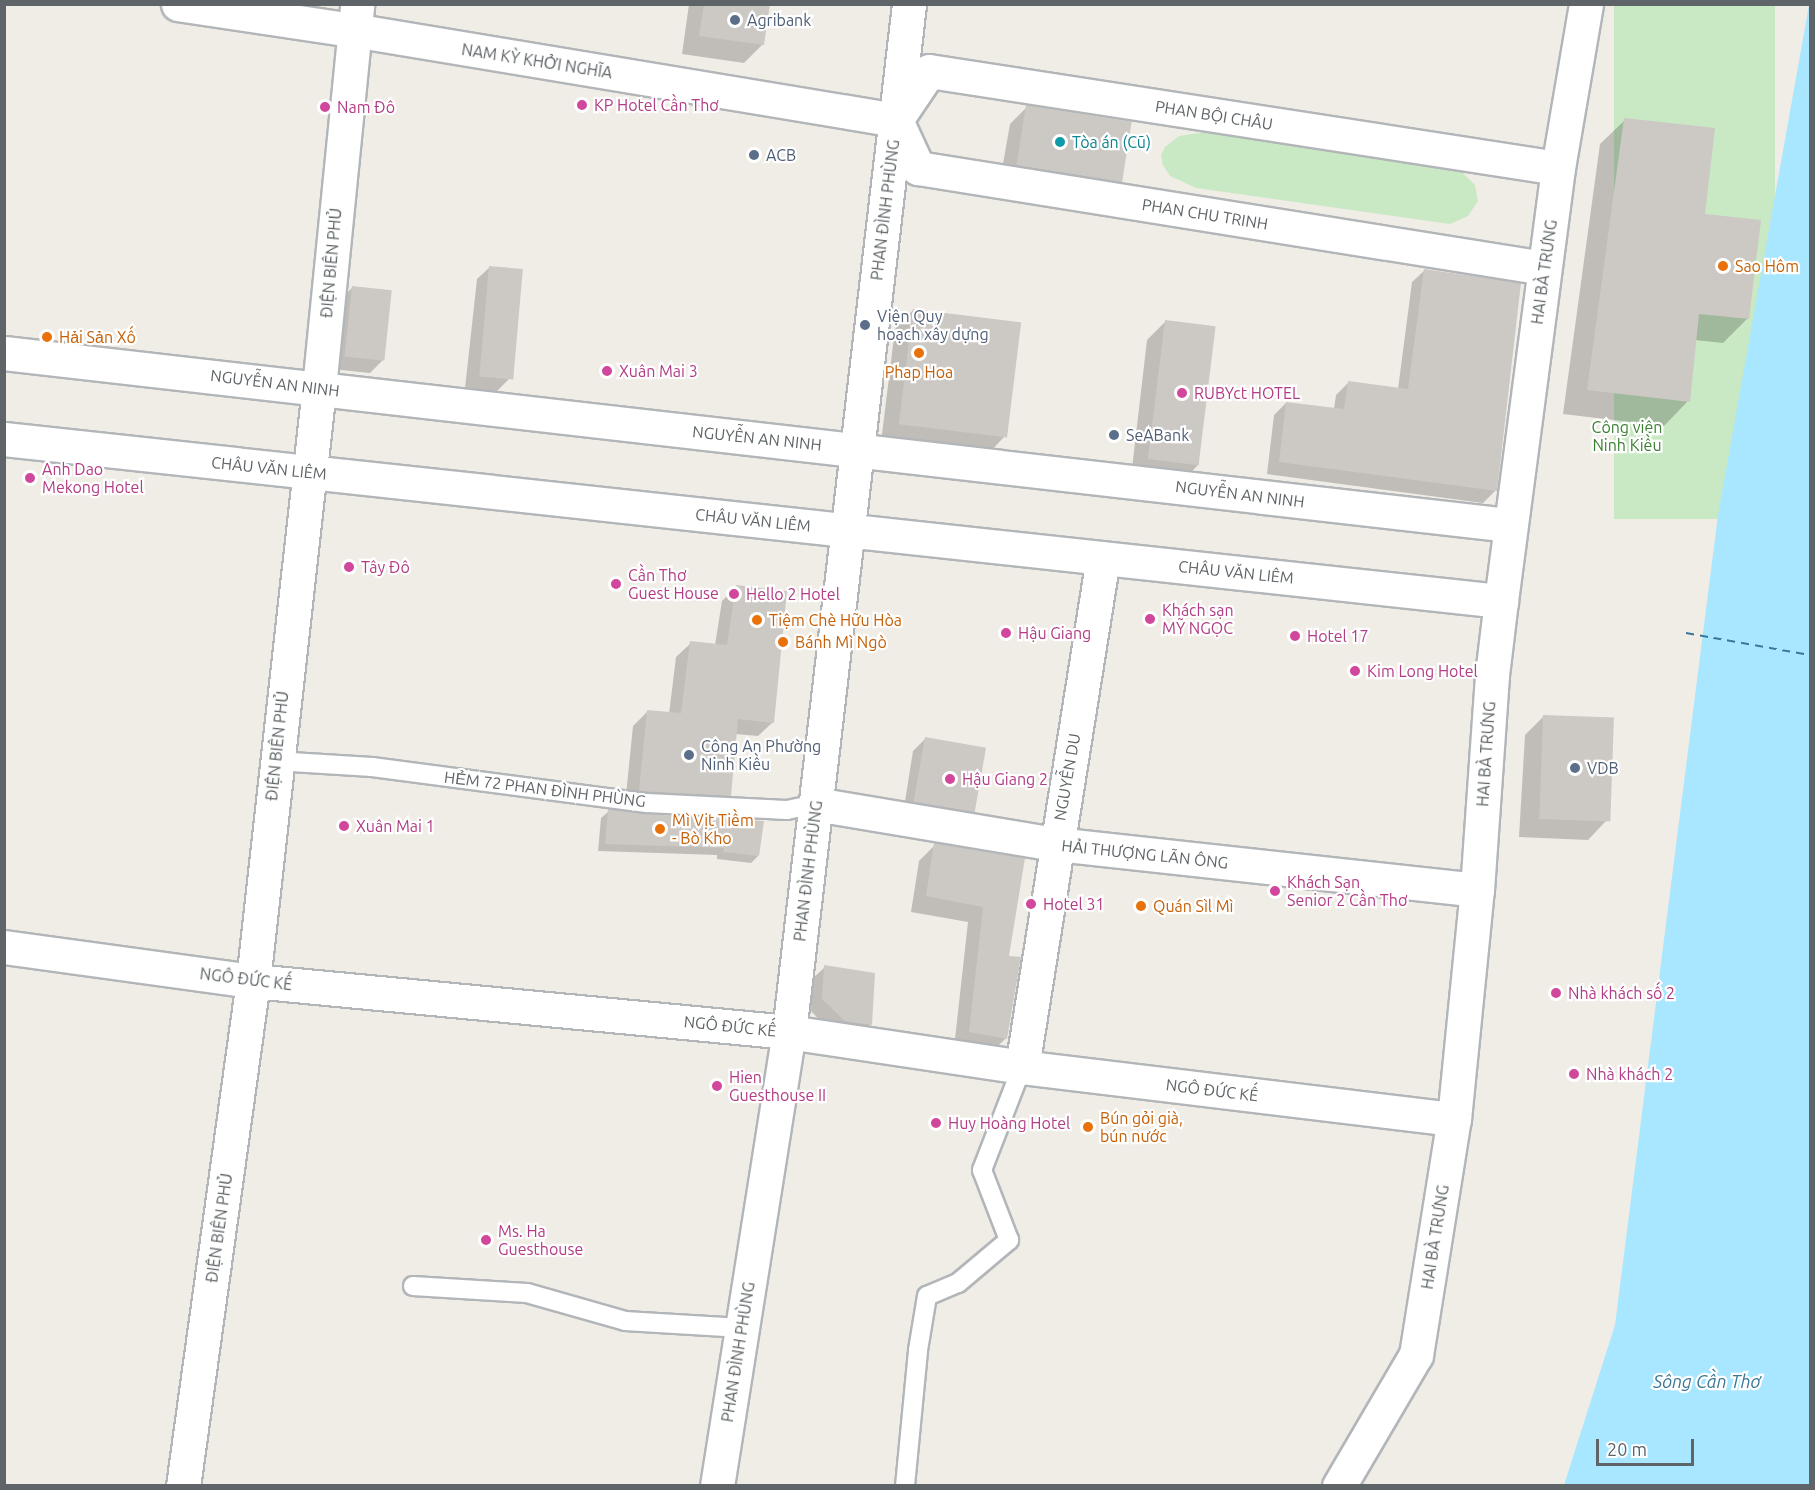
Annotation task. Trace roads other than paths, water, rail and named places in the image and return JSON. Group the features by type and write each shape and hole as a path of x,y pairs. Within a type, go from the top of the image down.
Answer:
{"street":[{"name":"NAM KỲ KHỞI NGHĨA","path":"178,4 355,17 896,120"},
{"name":"PHAN ĐÌNH PHÙNG","path":"717,1485 789,1032 909,4"},
{"name":"HAI BÀ TRƯNG","path":"1339,1485 1416,1355 1454,1119 1477,890 1492,675 1510,525 1558,168 1586,4"},
{"name":"ĐIỆN BIÊN PHỦ","path":"183,1485 253,981 275,761 319,388 355,17"},
{"name":"PHAN BỘI CHÂU","path":"896,120 929,70 1558,168"},
{"name":"PHAN CHU TRINH","path":"896,120 918,168 1544,268"},
{"name":"NGUYỄN AN NINH","path":"4,353 1510,525"},
{"name":"CHÂU VĂN LIÊM","path":"4,439 1501,601"},
{"name":"NGUYỄN DU","path":"1022,1067 1055,844 1103,558"},
{"name":"HẢI THƯỢNG LÃN ÔNG","path":"815,804 1055,844 1477,890"},
{"name":"NGÔ ĐỨC KẾ","path":"4,947 253,981 789,1032 1022,1067 1454,1119"}],"lane":[{"name":"HẺM 72 PHAN ĐÌNH PHÙNG","path":"275,761 372,767 647,802 787,810 815,804"},
{"path":"905,1485 918,1350 927,1296 958,1283 1009,1240 982,1170 1022,1067"},
{"path":"413,1286 527,1293 625,1321 742,1328"}],"water":[{"name":"Sông Cần Thơ","path":"1809,5 1810,1485 1564,1485 1615,1325 1718,515"}],"place":[{"name":"Agribank","path":"735,20"},
{"name":"KP Hotel Cần Thơ","path":"582,105"},
{"name":"Nam Đô","path":"325,107"},
{"name":"Tòa án (Cũ)","path":"1060,142"},
{"name":"ACB","path":"754,155"},
{"name":"Sao Hôm","path":"1723,266"},
{"name":"Viện Quy hoạch xây dựng","path":"865,325"},
{"name":"Hải Sản Xố","path":"47,337"},
{"name":"Phap Hoa","path":"919,353"},
{"name":"Xuân Mai 3","path":"607,371"},
{"name":"RUBYct HOTEL","path":"1182,393"},
{"name":"SeABank","path":"1114,435"},
{"name":"Anh Dao Mekong Hotel","path":"30,478"},
{"name":"Tây Đô","path":"349,567"},
{"name":"Cần Thơ Guest House","path":"616,584"},
{"name":"Hello 2 Hotel","path":"734,594"},
{"name":"Khách sạn MỸ NGỌC","path":"1150,619"},
{"name":"Tiệm Chè Hữu Hòa","path":"757,620"},
{"name":"Hậu Giang","path":"1006,633"},
{"name":"Hotel 17","path":"1295,636"},
{"name":"Bánh Mì Ngò","path":"783,642"},
{"name":"Kim Long Hotel","path":"1355,671"},
{"name":"Công An Phường Ninh Kiều","path":"689,755"},
{"name":"VDB","path":"1575,768"},
{"name":"Hậu Giang 2","path":"950,779"},
{"name":"Xuân Mai 1","path":"344,826"},
{"name":"Mì Vịt Tiềm - Bò Kho","path":"660,829"},
{"name":"Khách Sạn Senior 2 Cần Thơ","path":"1275,891"},
{"name":"Hotel 31","path":"1031,904"},
{"name":"Quán Sìl Mì","path":"1141,906"},
{"name":"Nhà khách số 2","path":"1556,993"},
{"name":"Nhà khách 2","path":"1574,1074"},
{"name":"Hien Guesthouse II","path":"717,1086"},
{"name":"Huy Hoàng Hotel","path":"936,1123"},
{"name":"Bún gỏi già, bún nước","path":"1088,1127"},
{"name":"Ms. Ha Guesthouse","path":"486,1240"}],"park label":[{"name":"Công viên Ninh Kiều","path":"1627,436"}]}
